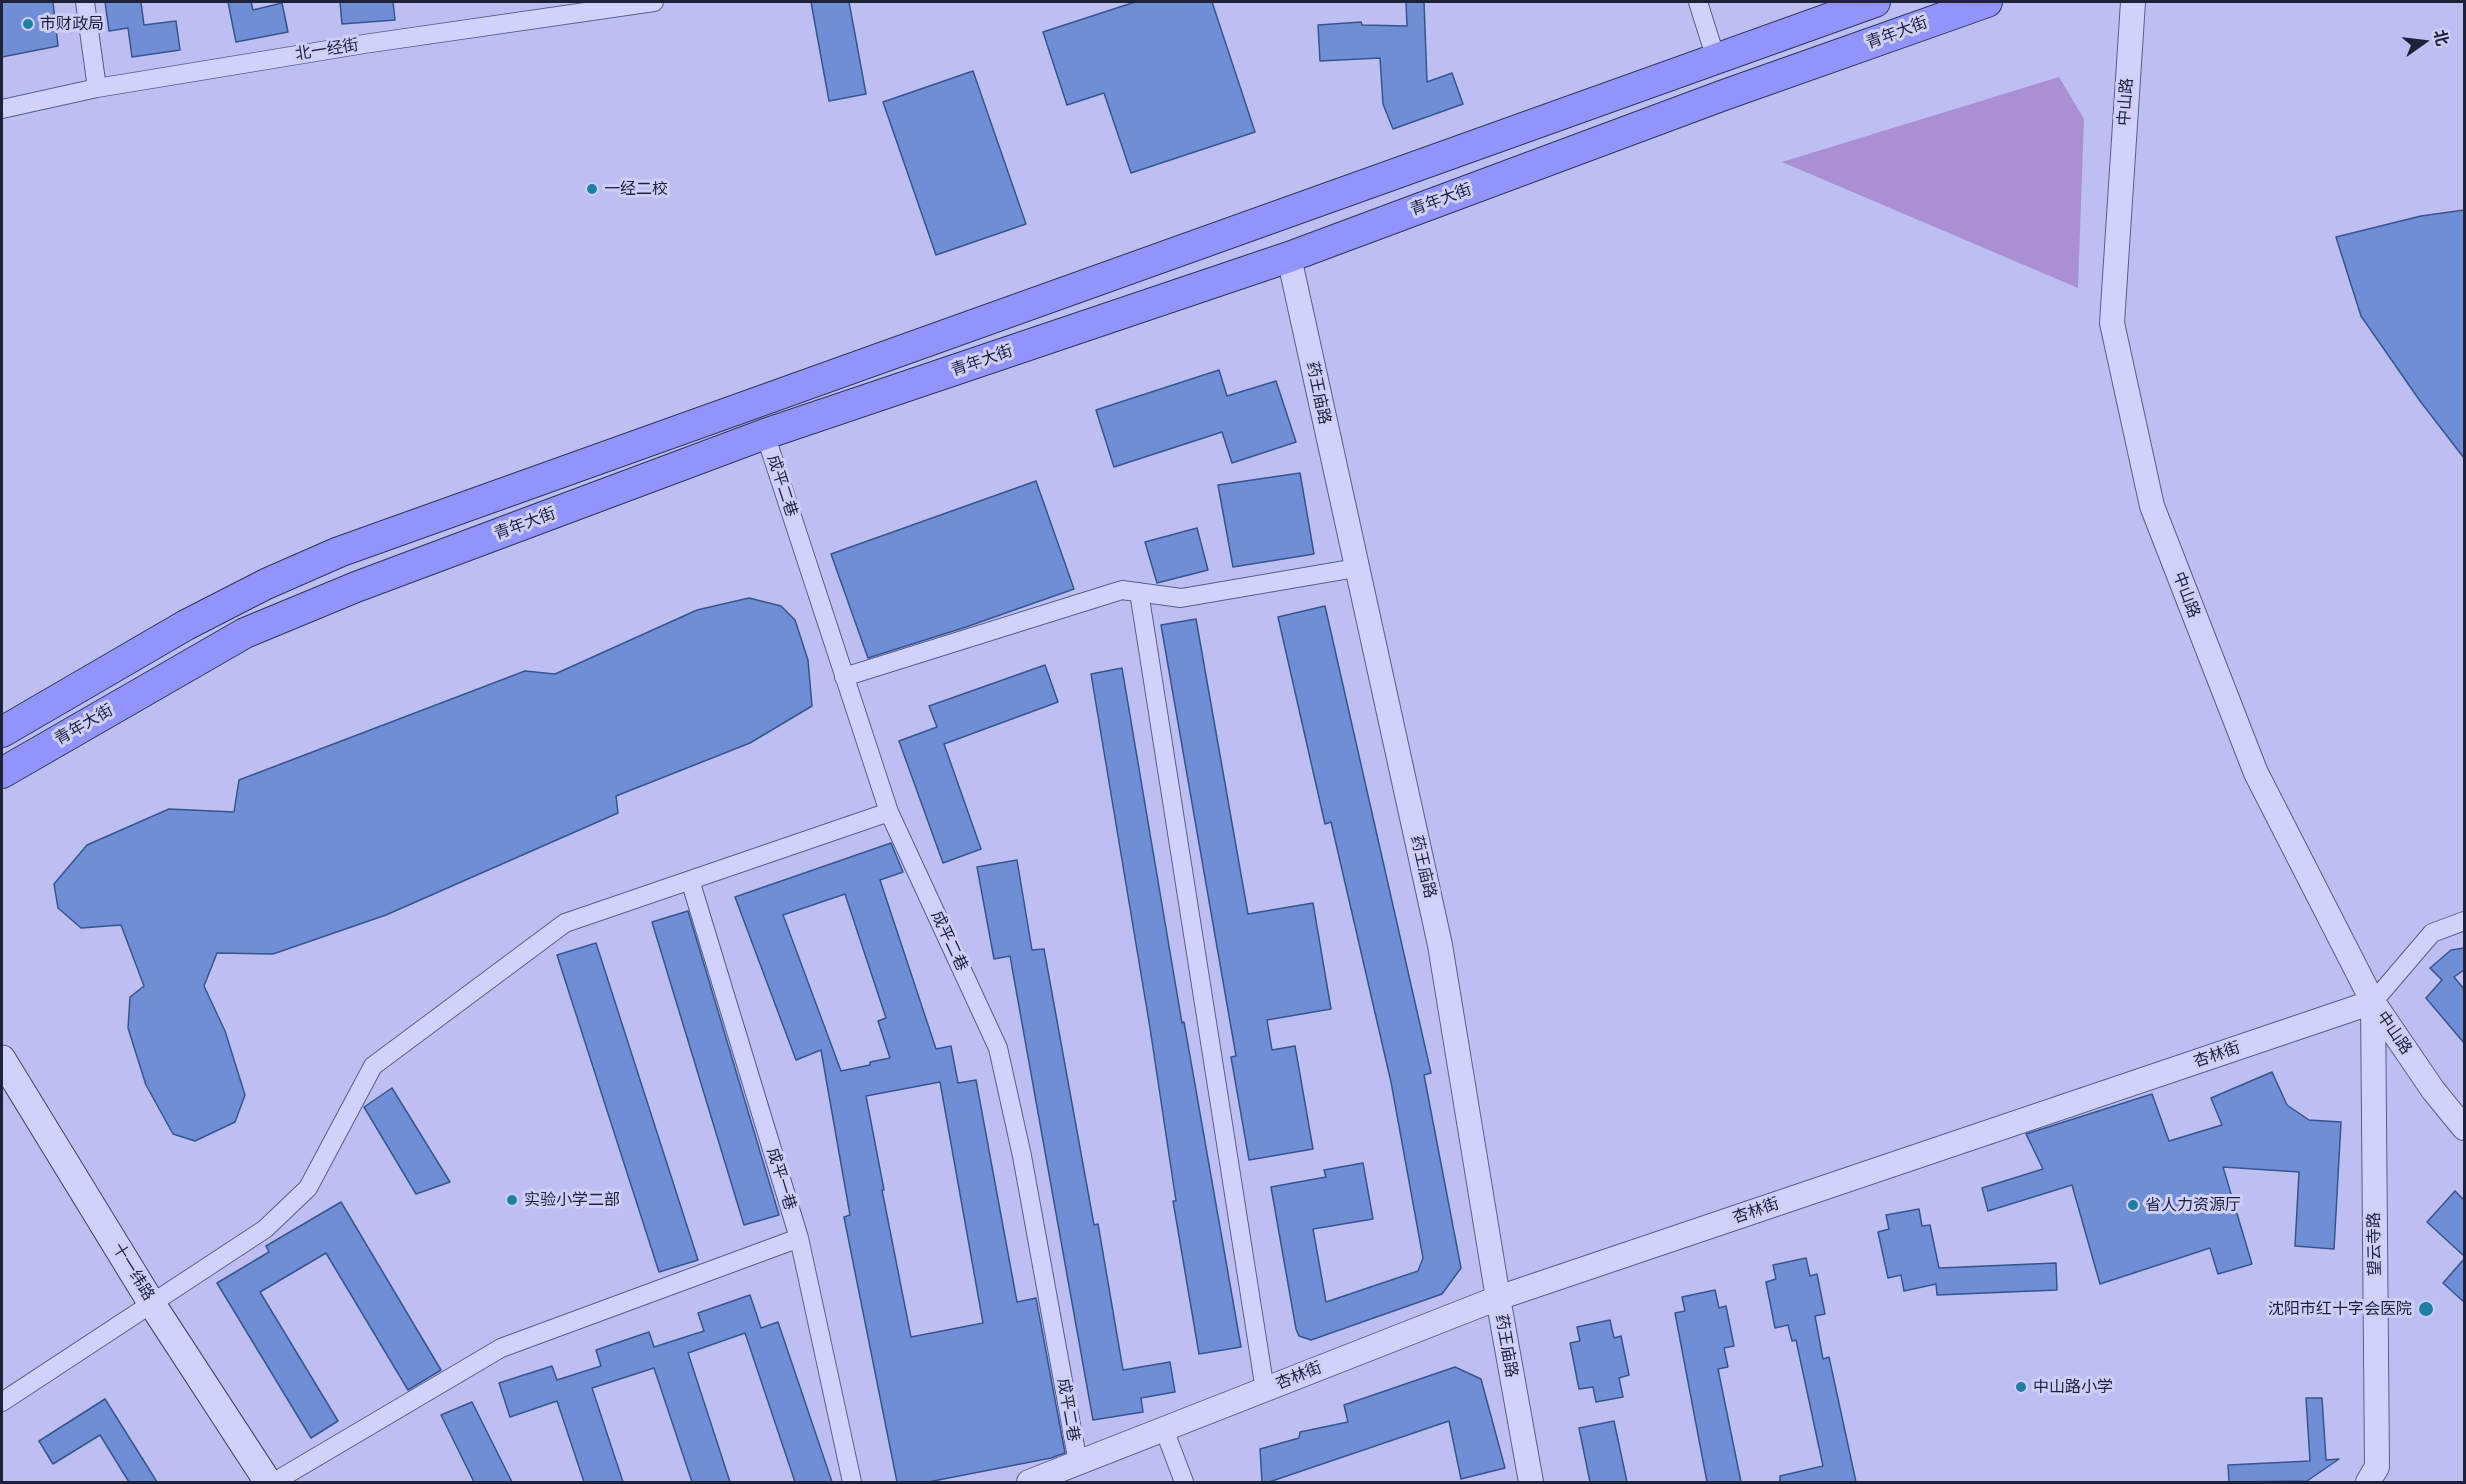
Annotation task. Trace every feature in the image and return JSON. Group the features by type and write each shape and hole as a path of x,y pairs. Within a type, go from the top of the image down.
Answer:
{"main road":[{"path":"2,732 186,625 266,584 339,552 1874,2"},
{"name":"青年大街","path":"2,773 245,633 356,587 765,434 1289,257 1724,95 1987,2"},
{"name":"十一纬路","path":"2,1059 152,1304 268,1482"}],"street":[{"path":"85,2 98,88"},
{"name":"北一经街","path":"2,109 98,88 364,44 654,2"},
{"path":"1698,2 1716,59"},
{"name":"中山路","path":"2133,2 2112,323 2152,506 2256,773 2373,1002 2433,1090 2464,1128"},
{"name":"药王庙路","path":"1289,257 1440,945 1497,1298 1531,1482"},
{"name":"成平二巷","path":"765,434 889,812 998,1047 1022,1156 1078,1463"},
{"path":"844,677 1122,590 1181,598 1356,568"},
{"path":"1139,592 1264,1390"},
{"path":"2,1401 265,1229 308,1188 373,1066 565,923 889,812"},
{"name":"成平一巷","path":"690,880 799,1238 852,1482"},
{"path":"2373,1002 2432,933 2464,921"},
{"name":"杏林街","path":"1029,1482 1497,1298 2373,1002"},
{"name":"望云寺路","path":"2368,1482 2378,1467 2373,1002"},
{"path":"274,1482 501,1348 799,1238"},
{"path":"1164,1429 1184,1482"}],"shaded area":[{"path":"2059,77 2084,119 2078,288 1782,162"}],"building":[{"name":"市财政局","path":"2,2 53,2 58,46 2,57"},
{"path":"105,2 141,2 144,25 176,21 180,50 132,57 128,28 109,31"},
{"path":"228,2 251,2 253,10 282,3 288,32 236,42"},
{"path":"340,2 393,2 395,20 342,24"},
{"path":"811,2 849,2 866,94 829,101"},
{"path":"1135,2 1212,2 1255,132 1131,173 1104,93 1067,105 1043,32"},
{"path":"1406,2 1424,2 1427,82 1452,73 1463,104 1393,129 1383,104 1380,58 1320,61 1318,25 1361,22 1362,25 1407,26"},
{"path":"973,71 1026,224 936,255 883,102"},
{"path":"2464,210 2464,458 2420,401 2361,316 2336,237 2421,216"},
{"path":"1219,370 1227,396 1276,381 1296,442 1232,463 1222,432 1114,467 1096,410"},
{"path":"1300,473 1314,554 1233,567 1218,485"},
{"path":"1036,481 1074,589 868,658 831,554"},
{"path":"1197,528 1208,570 1157,583 1145,542"},
{"path":"749,598 781,606 795,620 808,660 812,706 750,743 616,796 618,813 386,915 273,954 217,953 204,986 225,1031 245,1095 235,1122 195,1141 173,1134 146,1085 128,1028 130,997 144,986 121,925 81,928 58,908 54,884 87,845 169,809 234,812 239,780 525,671 555,674 697,610"},
{"path":"1325,606 1431,1073 1424,1075 1461,1268 1442,1294 1311,1340 1299,1336 1296,1329 1271,1187 1326,1177 1324,1170 1363,1163 1373,1219 1313,1229 1326,1302 1418,1271 1423,1258 1391,1082 1331,822 1325,824 1278,617"},
{"path":"1196,619 1248,914 1313,903 1331,1009 1267,1020 1272,1050 1295,1046 1313,1149 1249,1160 1231,1057 1236,1056 1161,625"},
{"path":"1045,665 1058,702 944,744 981,849 943,863 899,741 937,727 929,706"},
{"path":"1122,668 1182,1023 1184,1022 1241,1347 1199,1354 1173,1201 1176,1201 1150,1028 1091,674"},
{"path":"891,843 903,872 880,880 936,1049 951,1046 958,1083 976,1080 1017,1302 1036,1298 1065,1453 1051,1458 928,1482 897,1482 844,1217 850,1215 821,1050 796,1060 735,897","holes":["845,894 886,1018 878,1021 890,1058 841,1071 783,915","940,1082 983,1323 911,1337 866,1096"]},
{"path":"1017,860 1032,950 1044,949 1094,1225 1098,1224 1123,1370 1170,1362 1175,1392 1141,1398 1143,1412 1093,1420 1010,956 994,959 977,867"},
{"path":"688,911 779,1215 744,1225 652,922"},
{"path":"596,943 698,1260 659,1272 557,955"},
{"path":"2464,948 2464,970 2454,977 2464,989 2464,1043 2426,998 2442,980 2430,968 2451,950"},
{"path":"2272,1072 2287,1105 2309,1120 2341,1122 2334,1249 2295,1246 2299,1172 2223,1167 2252,1264 2218,1274 2210,1248 2100,1284 2072,1185 1988,1211 1982,1188 2043,1169 2026,1134 2152,1094 2169,1141 2222,1125 2211,1098"},
{"path":"392,1088 450,1182 416,1194 364,1107"},
{"path":"2455,1191 2464,1200 2464,1256 2427,1222"},
{"path":"341,1202 441,1370 408,1390 326,1253 260,1292 338,1421 311,1438 217,1283 269,1252 266,1246"},
{"path":"1919,1209 1922,1226 1930,1225 1939,1268 2056,1263 2057,1290 1937,1295 1936,1284 1904,1291 1901,1275 1888,1278 1878,1232 1889,1229 1886,1215"},
{"path":"1806,1258 1810,1276 1817,1274 1825,1314 1815,1316 1823,1359 1829,1357 1856,1482 1780,1482 1780,1476 1823,1466 1796,1340 1792,1341 1788,1325 1775,1328 1766,1282 1776,1279 1773,1265"},
{"path":"2464,1259 2464,1302 2443,1283"},
{"path":"1715,1290 1719,1308 1726,1306 1734,1346 1724,1348 1728,1367 1718,1369 1741,1482 1707,1482 1675,1313 1685,1311 1682,1297"},
{"path":"750,1295 761,1328 778,1322 832,1482 795,1482 745,1333 688,1353 730,1482 692,1482 654,1368 592,1388 623,1482 584,1482 557,1401 510,1417 499,1383 552,1366 557,1380 601,1366 596,1350 649,1332 654,1347 704,1331 698,1313"},
{"path":"1610,1320 1614,1338 1621,1336 1629,1375 1619,1378 1623,1397 1596,1402 1593,1387 1579,1389 1570,1343 1580,1341 1577,1327"},
{"path":"1455,1367 1481,1379 1505,1468 1461,1479 1449,1421 1269,1482 1262,1482 1260,1449 1299,1438 1300,1432 1348,1422 1344,1405"},
{"path":"2306,1398 2322,1398 2326,1460 2339,1459 2307,1481 2229,1482 2228,1465 2310,1461"},
{"path":"105,1399 157,1482 129,1482 100,1435 53,1464 39,1441"},
{"path":"472,1402 512,1482 474,1482 441,1415"},
{"path":"1614,1421 1627,1482 1590,1482 1579,1428"}],"place":[{"name":"市财政局","path":"28,24"},
{"name":"一经二校","path":"592,189"},
{"name":"实验小学二部","path":"512,1200"},
{"name":"省人力资源厅","path":"2133,1205"},
{"name":"沈阳市红十字会医院","path":"2426,1309"},
{"name":"中山路小学","path":"2021,1387"}]}
